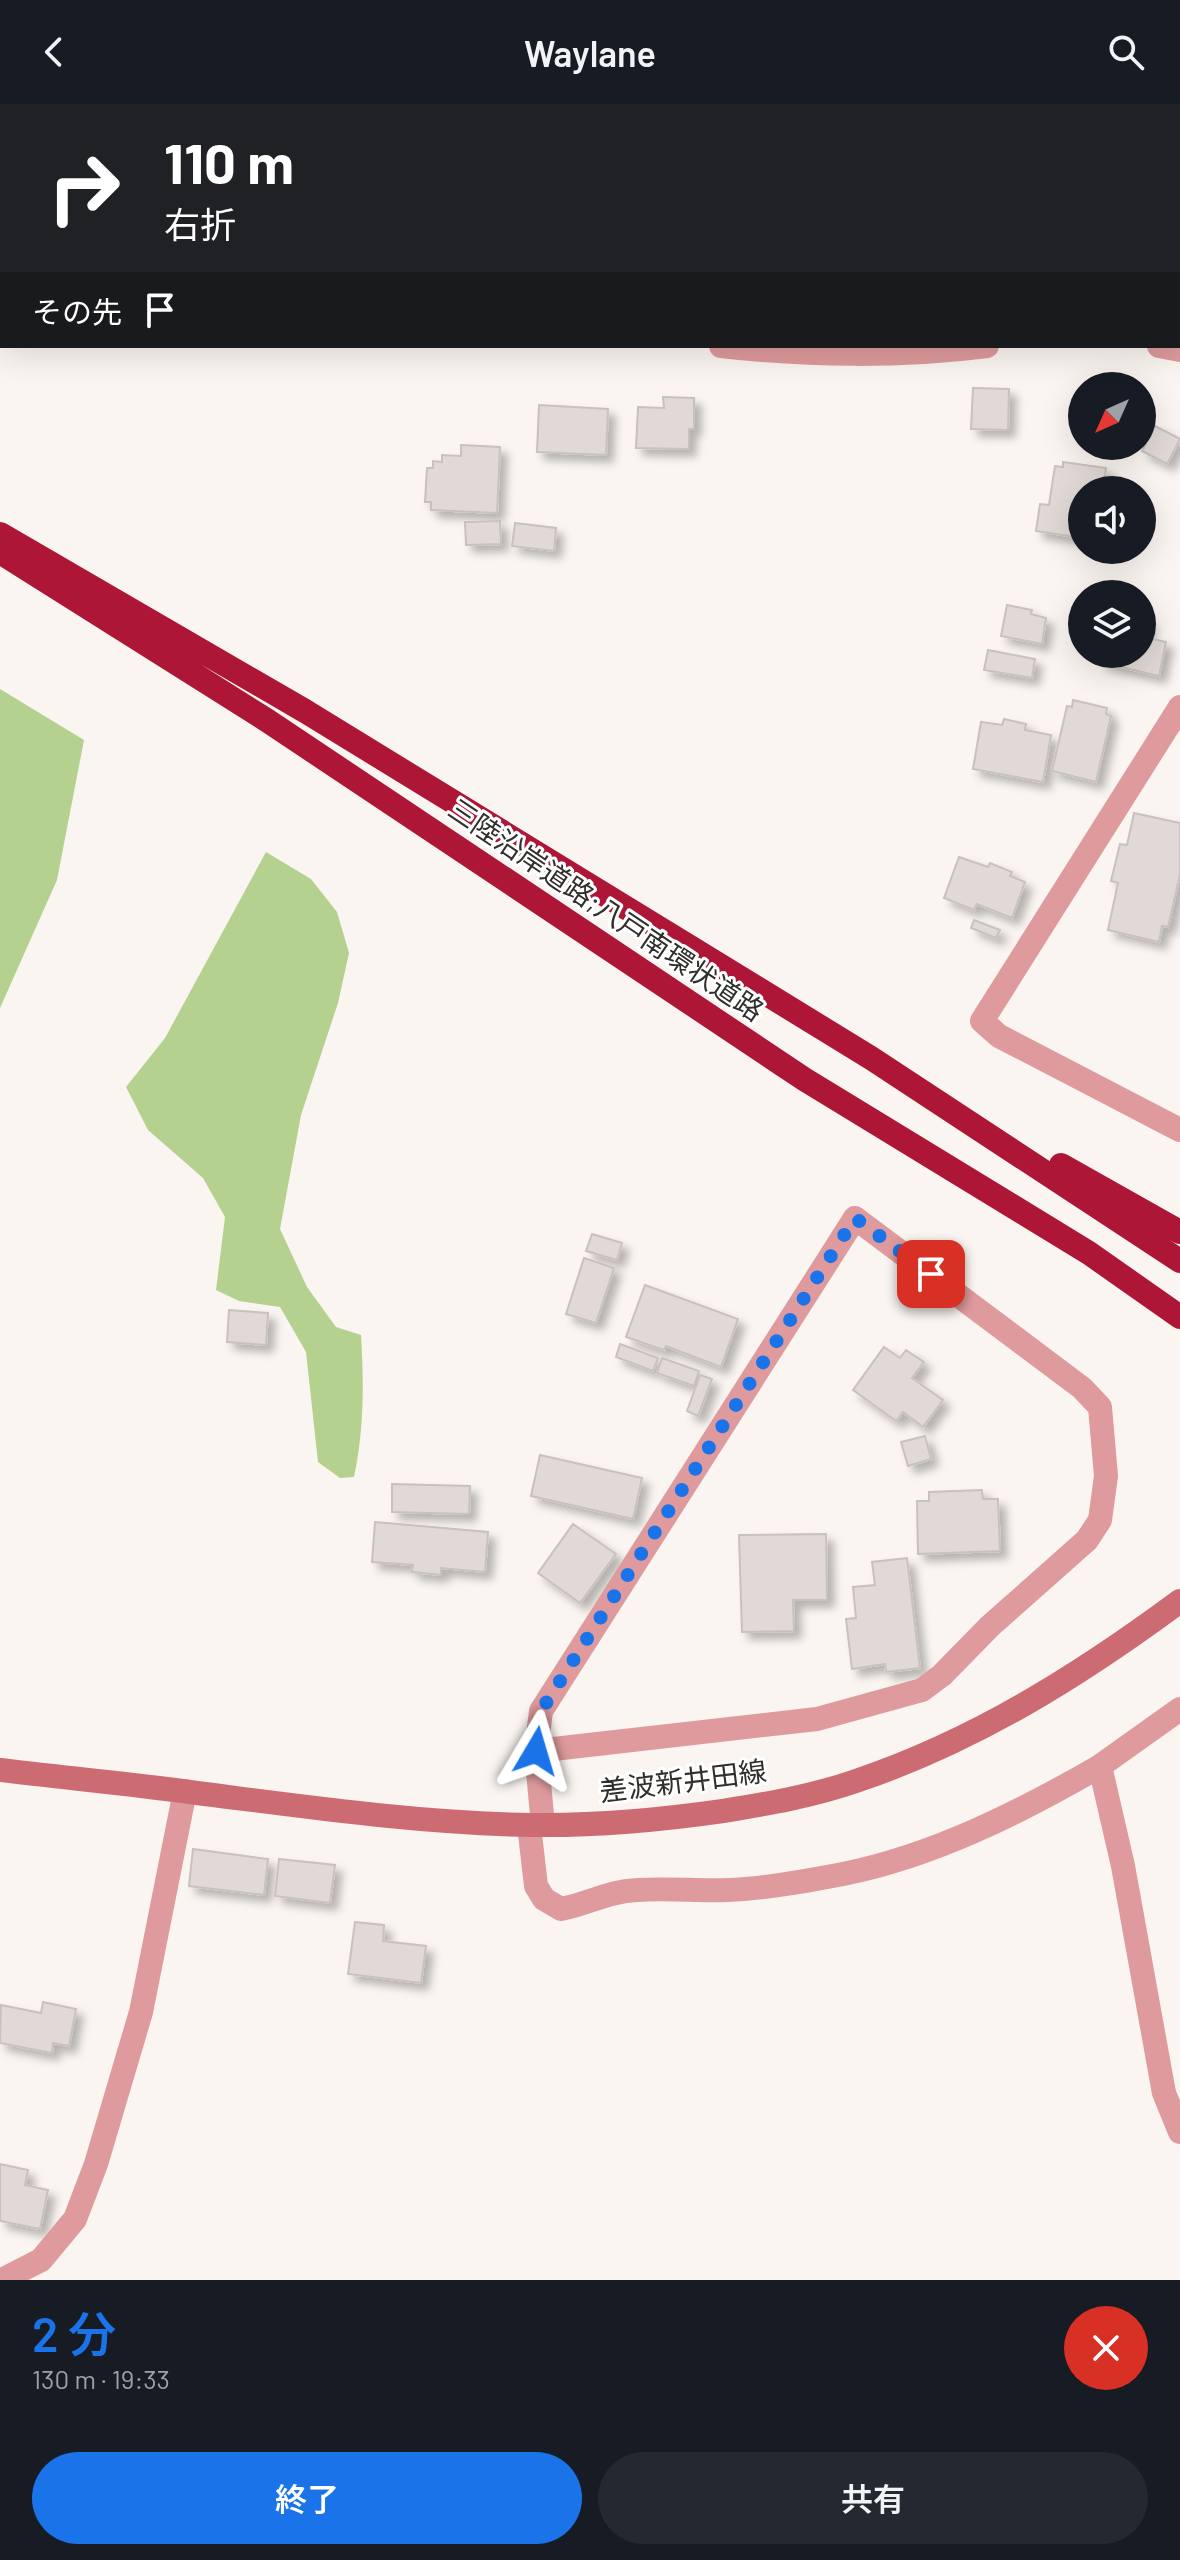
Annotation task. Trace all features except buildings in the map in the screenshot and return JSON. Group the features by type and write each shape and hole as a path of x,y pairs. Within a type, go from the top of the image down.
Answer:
{"highway":[{"name":"三陸沿岸道路;八戸南環状道路","path":"0,534 305,711 871,1058 1180,1261"},
{"name":"三陸沿岸道路;八戸南環状道路","path":"0,552 281,730 804,1079 1089,1253 1180,1317"},
{"path":"871,1058 1180,1232"},
{"path":"1089,1253 1180,1337"}],"main road":[{"name":"差波新井田線","path":"0,1770 460,1822 536,1825 676,1818 766,1804 855,1781 950,1744 1040,1697 1180,1601"}],"street":[{"path":"740,348 933,353 972,348"},
{"path":"1180,707 982,1021 999,1036 1180,1130"},
{"path":"536,1751 817,1719 922,1690 1087,1540 1100,1520 1106,1476 1100,1407 1082,1388 855,1218 541,1711 536,1751 536,1886 544,1899 561,1909 577,1906 607,1893 732,1890 844,1874 920,1852 1051,1794 1100,1766 1180,1709"},
{"path":"1100,1766 1123,1866 1164,2093 1180,2132"},
{"path":"2,2280 41,2260 75,2219 86,2191 141,2012 185,1791"}],"green space":[{"path":"0,689 84,740 57,880 0,1008"},
{"path":"266,852 311,879 337,912 349,953 338,1003 301,1115 280,1229 307,1287 336,1327 361,1335 362,1407 354,1477 340,1478 318,1462 306,1352 280,1307 239,1301 216,1290 225,1217 203,1178 148,1130 126,1087 165,1038"}],"route":[{"path":"536,1751 541,1711 855,1218 931,1274"}]}
